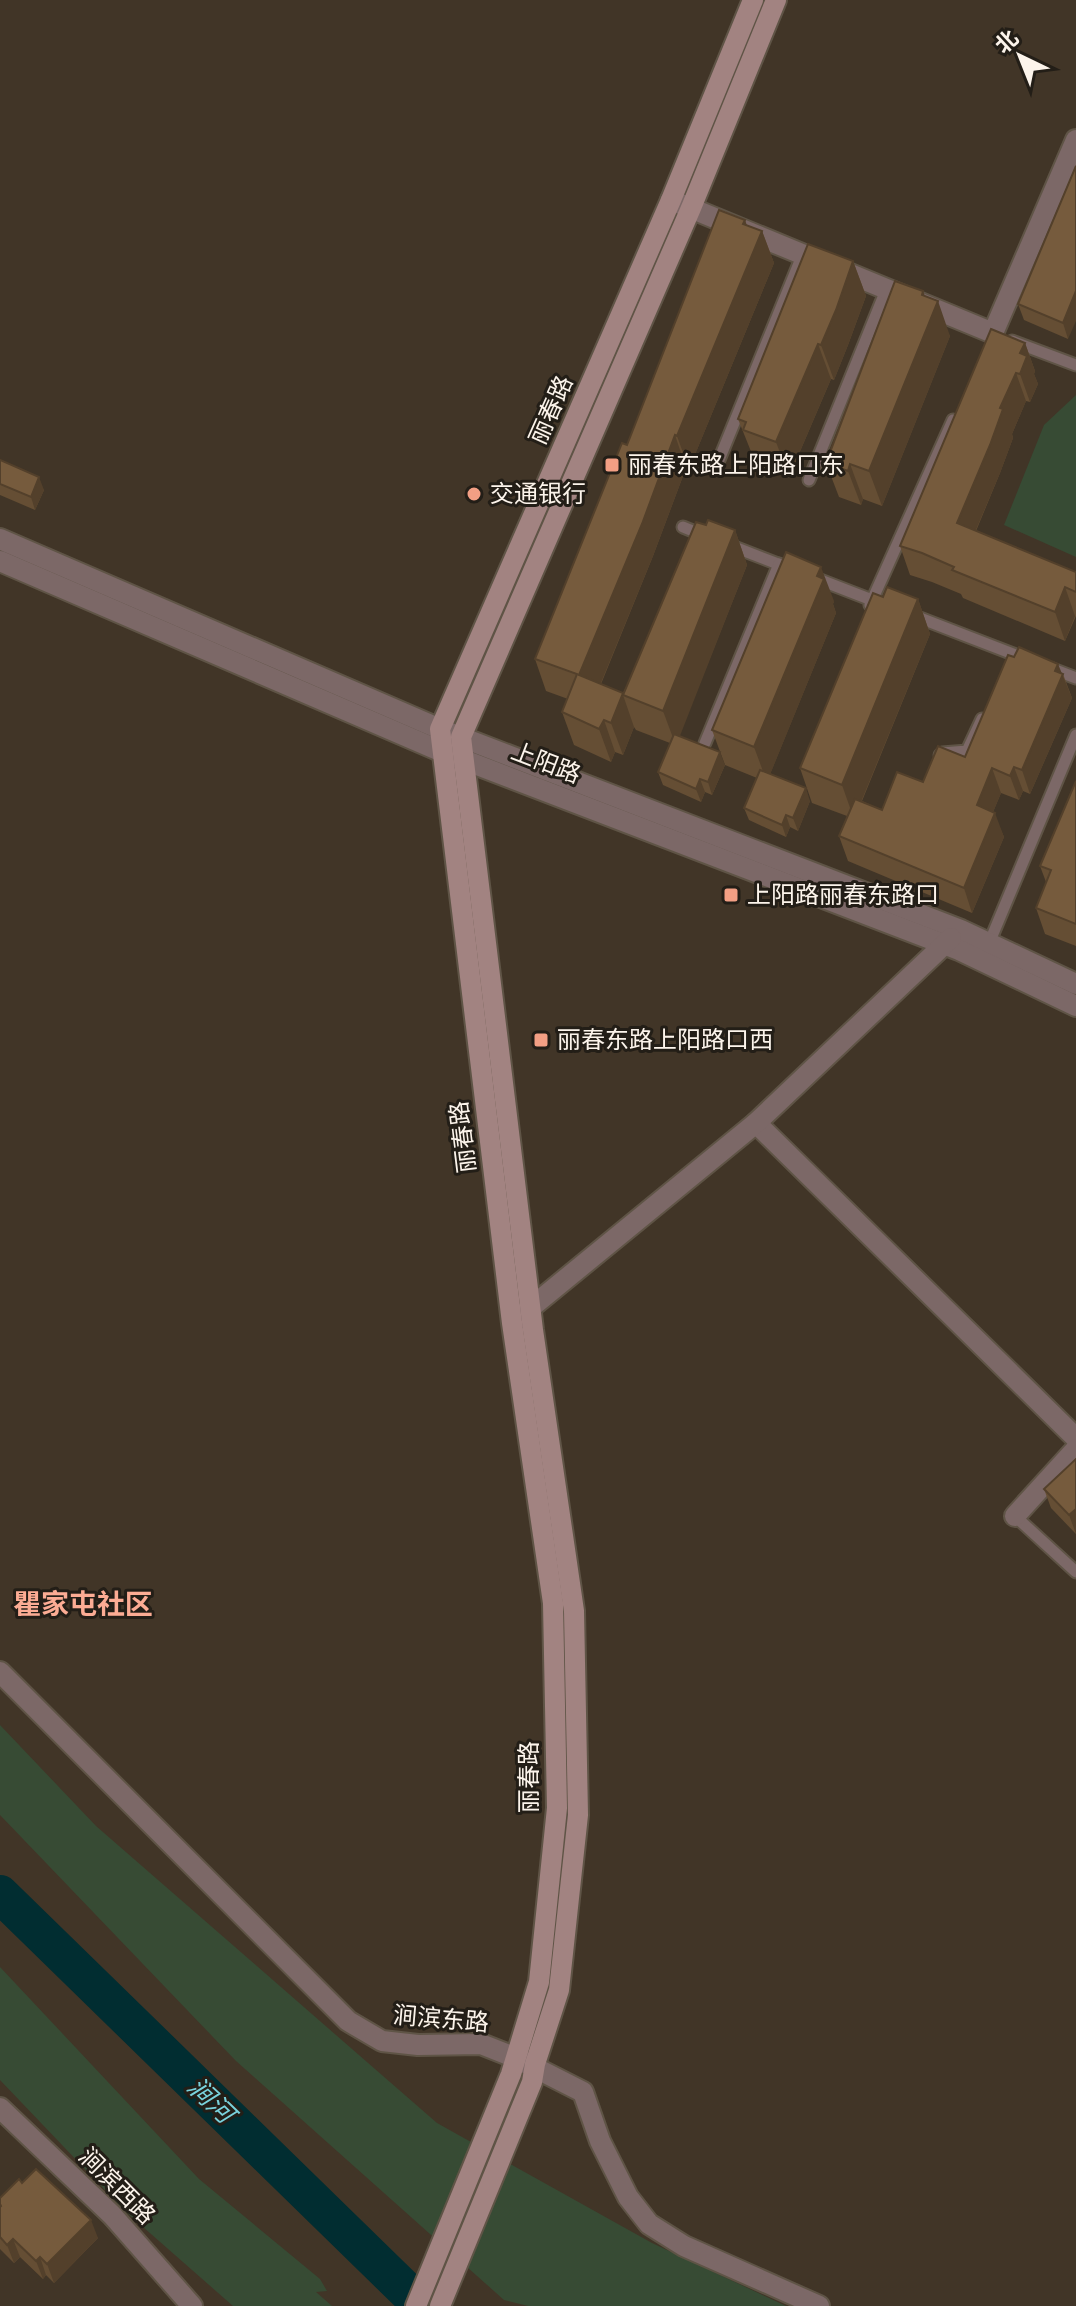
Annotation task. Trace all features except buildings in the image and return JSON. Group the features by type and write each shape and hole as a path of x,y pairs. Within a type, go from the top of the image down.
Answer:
{"main road":[{"name":"丽春路","path":"416,2306 513,2066 539,1982 557,1808 553,1603 512,1323 440,729 671,200 753,0"},
{"name":"丽春路","path":"440,2306 533,2074 559,1990 578,1815 574,1611 530,1308 461,737 691,208 776,0"}],"street":[{"path":"671,200 886,290 990,340 1076,140"},
{"name":"上阳路","path":"0,539 440,729 990,941 1076,984"},
{"name":"上阳路","path":"0,561 443,751 988,962 1076,1006"},
{"path":"512,1323 756,1123 961,930"},
{"path":"756,1123 1076,1438"},
{"path":"1015,1516 1076,1449"},
{"name":"涧滨东路","path":"0,1672 348,2021 382,2041 418,2045 481,2044 513,2066 583,2092 600,2141 628,2197 649,2224 684,2246 819,2306"},
{"name":"涧滨西路","path":"0,2108 112,2215 192,2306"}],"lane":[{"path":"719,460 802,256"},
{"path":"809,480 886,290"},
{"path":"990,340 1076,365"},
{"path":"866,613 961,403"},
{"path":"683,527 886,605"},
{"path":"693,547 699,533"},
{"path":"705,743 779,564"},
{"path":"900,610 1076,678"},
{"path":"1006,668 1012,654"},
{"path":"936,763 942,753 967,751 987,709"},
{"path":"990,941 1075,739"},
{"path":"1015,1516 1076,1572"}],"green space":[{"path":"1076,395 1076,557 1004,525 1044,425"},
{"path":"0,1725 96,1826 437,2123 652,2243 786,2306 528,2306 504,2300 236,2061 0,1815"},
{"path":"0,1967 199,2179 320,2279 327,2291 316,2292 332,2306 233,2306 126,2212 0,2080"}],"waterway":[{"name":"涧河","path":"0,1894 422,2306"}],"place":[{"name":"丽春东路上阳路口东","path":"612,465"},
{"name":"交通银行","path":"474,494"},
{"name":"上阳路丽春东路口","path":"731,895"},
{"name":"丽春东路上阳路口西","path":"541,1040"}],"district":[{"name":"瞿家屯社区","path":"83,1604"}]}
